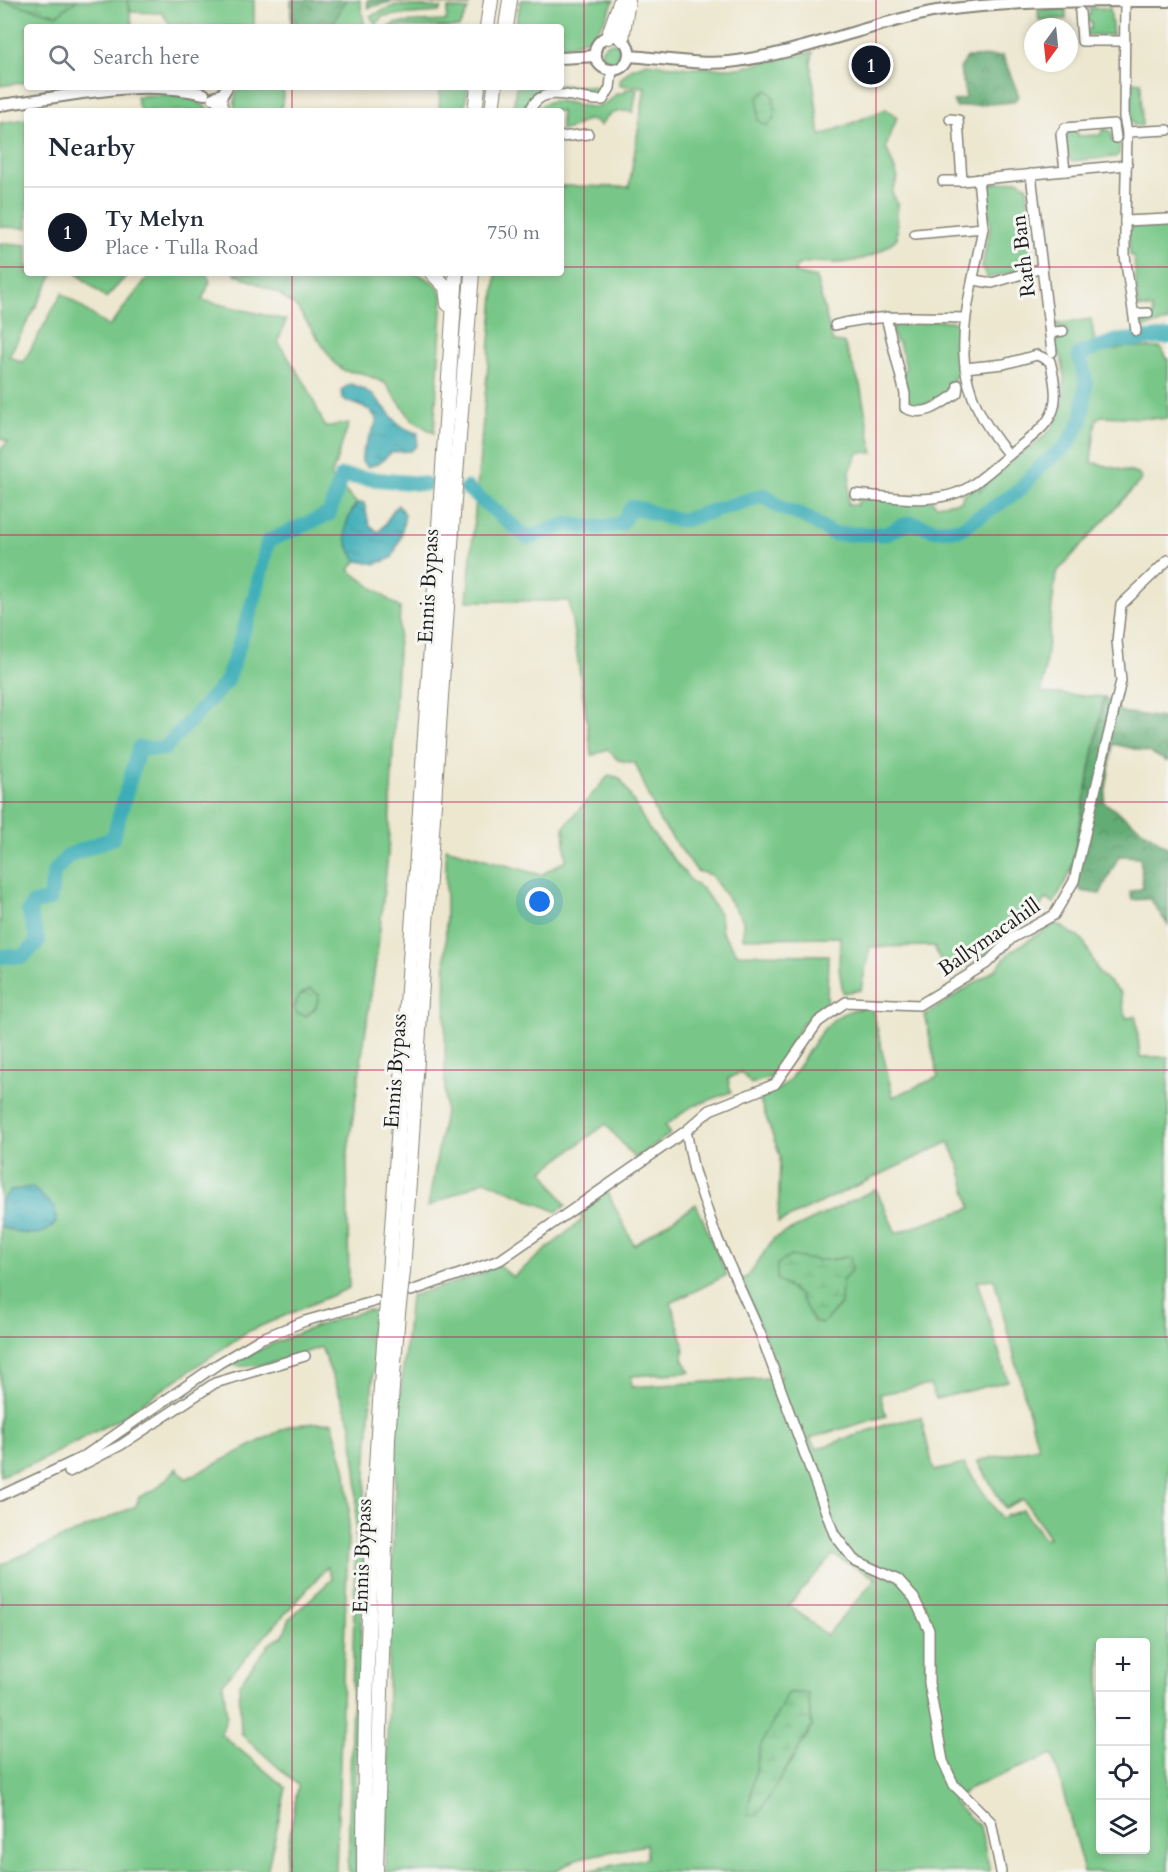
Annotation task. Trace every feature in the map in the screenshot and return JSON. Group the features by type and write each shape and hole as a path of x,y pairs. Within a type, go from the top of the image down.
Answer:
{"highway":[{"path":"487,24 491,0"},
{"path":"506,24 510,0"},
{"path":"615,38 621,0"},
{"path":"615,38 628,0"},
{"path":"475,108 478,90"},
{"path":"492,108 495,90"},
{"path":"435,276 446,287 450,333"},
{"name":"Ennis Bypass","path":"396,1273 450,333 456,276"},
{"name":"Ennis Bypass","path":"364,1872 370,1581 376,1443 396,1273 472,276"},
{"name":"Ennis Bypass","path":"376,1872 377,1737 392,1314"}],"main road":[{"path":"629,56 727,62 789,51 953,4 1168,1"},
{"path":"615,38 629,49 629,56 621,68 612,70 602,67 596,56 599,43 615,38"},
{"path":"564,58 596,56"},
{"path":"0,105 119,90"},
{"path":"202,91 209,97 225,94"}],"street":[{"path":"1125,1 1124,117 1127,132 1125,256 1136,331"},
{"path":"1080,12 1082,41 1125,41"},
{"path":"532,108 539,98 553,93 592,101 603,100 610,88 612,70"},
{"path":"950,119 958,120 962,181"},
{"path":"1060,134 1065,128 1114,124 1116,138"},
{"path":"1056,125 1060,134 1065,171"},
{"path":"1127,132 1168,130"},
{"path":"564,137 588,134"},
{"path":"943,181 1127,165"},
{"name":"Rath Ban","path":"1031,174 1052,352"},
{"path":"978,179 983,228 974,280 964,318 962,345 965,368 974,402 988,430 1009,455"},
{"path":"1125,221 1168,219"},
{"path":"915,234 983,228"},
{"path":"974,280 992,282 1042,268"},
{"path":"1134,314 1148,313"},
{"path":"886,317 905,394 905,408 915,414 929,411 957,393 958,385"},
{"path":"835,326 863,318 964,318"},
{"path":"1050,333 1063,332"},
{"path":"855,494 898,498 949,495 968,488 1046,426 1056,406 1056,387 1050,361 1037,355 1004,364 965,368"},
{"name":"Ballymacahill","path":"411,1291 500,1260 686,1131 710,1110 775,1084 818,1022 846,1002 919,1005 986,964 1012,938 1054,915 1074,881 1121,681 1117,641 1121,605 1168,560"},
{"path":"686,1131 694,1171 716,1233 761,1335 834,1534 854,1560 898,1580 914,1598 929,1630 929,1683 943,1761 954,1785 991,1822 1001,1872"},
{"path":"0,1496 83,1457 218,1364 260,1339 304,1321 376,1301"},
{"path":"69,1472 121,1445 215,1383 305,1356"},
{"path":"218,1364 227,1380"},
{"path":"114,1435 121,1445"}],"green space":[{"path":"0,0 127,0 132,24 24,24 24,82 0,86"},
{"path":"0,0 77,0 57,15"},
{"path":"128,0 254,0 254,24 170,24 162,13 131,12"},
{"path":"291,0 346,0 335,21 326,24 291,24"},
{"path":"346,0 360,0 364,24 325,24 335,20"},
{"path":"367,0 470,0 469,6 394,1 368,8"},
{"path":"521,0 614,0 601,25 588,38 580,42 564,45 564,24 516,24"},
{"path":"396,5 441,8 439,12 383,16 377,24 370,16"},
{"path":"448,8 468,10 461,24 394,24 395,23 446,21"},
{"path":"1066,8 1066,18 1039,18 1038,10"},
{"path":"1090,8 1110,8 1113,35 1087,35 1086,29 1091,29 1091,22 1085,21 1084,15 1090,15"},
{"path":"612,43 622,50 623,54 616,64 612,65 602,58 601,54 608,44"},
{"path":"813,52 811,63 820,136 886,109 897,117 886,147 898,178 892,192 897,203 897,238 883,250 860,260 805,263 796,266 795,273 816,278 833,342 844,343 860,385 873,453 859,452 850,471 848,505 857,505 859,500 864,498 932,500 936,505 962,501 963,494 985,482 979,492 995,474 1041,439 1053,426 1061,411 1064,389 1062,359 1055,345 1059,338 1068,336 1065,328 1058,329 1054,324 1091,319 1095,343 1085,345 1087,355 1127,347 1161,348 1168,360 1168,419 1101,416 1096,420 1091,462 1138,474 1142,479 1056,573 1042,693 1104,697 1071,871 1054,903 1045,899 1036,913 1003,932 985,955 947,977 934,946 870,947 861,990 843,993 839,968 840,937 743,938 743,920 711,875 697,871 659,820 635,763 618,760 607,749 592,756 569,601 467,601 496,276 564,276 564,186 629,187 645,87 619,85 621,78 631,69 647,63 689,68 739,68"},
{"path":"1003,56 1019,96 1013,102 956,107 953,101 966,98 960,69 967,57"},
{"path":"1132,82 1141,82 1142,126 1134,125 1131,121"},
{"path":"564,85 600,87 599,93 594,97 554,90 564,90"},
{"path":"626,89 637,89 633,112 614,113 603,121 601,126 595,121 586,120 564,130 564,108 539,108 544,103 554,101 596,106 607,103 617,93 625,93"},
{"path":"239,90 284,90 281,108 234,108 236,93"},
{"path":"440,90 468,90 464,108 439,108"},
{"path":"516,90 554,90 537,95 526,108 513,108"},
{"path":"767,90 774,96 775,117 767,126 758,120 758,97"},
{"path":"177,94 207,108 139,108 136,96"},
{"path":"24,119 24,228 0,227 0,123"},
{"path":"1104,128 1112,133 1112,141 1120,141 1119,154 1115,157 1072,161 1068,158 1065,138 1069,131 1077,130 1078,136 1100,135"},
{"path":"1018,180 1027,186 1029,209 1025,212 1027,235 1031,236 1033,262 1026,269 987,278 982,267 990,227 987,190 992,184"},
{"path":"1168,224 1168,322 1141,328 1139,324 1142,318 1153,316 1152,309 1138,307 1134,257 1130,255 1128,232 1134,225"},
{"path":"0,243 24,245 24,276 52,276 9,356 23,363 62,293 109,327 149,276 207,276 210,282 202,300 286,320 278,342 307,386 325,427 349,423 331,477 357,503 349,517 346,532 349,547 357,561 349,570 400,608 388,854 378,947 347,1158 349,1288 247,1332 117,1420 38,1462 0,1476 0,450 8,442 0,438"},
{"path":"80,276 126,276 106,298"},
{"path":"240,276 422,276 436,284 443,297 434,433 412,420 385,383 362,373 345,371 335,364 298,309 278,293"},
{"path":"898,320 951,321 957,324 960,330 961,375 953,378 954,385 942,399 939,397 921,406 921,409 909,406 903,372 906,367 899,343 895,341 892,330"},
{"path":"1104,697 1122,712 1168,719 1168,762 1151,753 1113,744 1104,802 1168,848 1168,925 1150,899 1132,900 1130,892 1143,888 1140,857 1119,856 1100,894 1081,891 1071,871"},
{"path":"609,775 620,778 649,829 692,882 704,890 720,915 722,933 738,954 828,955 827,1002 803,1023 772,1077 751,1084 741,1072 728,1079 731,1092 691,1107 665,1126 670,1134 635,1159 606,1124 543,1171 566,1205 557,1212 485,1180 428,1207 445,1111 446,848 541,875 566,860 564,827"},
{"path":"1056,923 1083,940 1099,973 1120,992 1126,1018 1136,1016 1140,1057 1168,1057 1168,1872 1084,1872 1053,1754 970,1788 953,1802 980,1827 990,1872 582,1872 647,1858 646,1845 579,1858 553,1872 386,1872 388,1672 397,1433 410,1296 476,1276 498,1265 513,1277 583,1219 576,1213 607,1191 634,1245 696,1204 727,1275 671,1303 684,1344 683,1359 691,1372 632,1376 631,1387 781,1377 741,1280 748,1276 774,1238 876,1189 896,1233 971,1208 960,1167 949,1142 778,1223 780,1156 758,1095 780,1088 785,1084 819,1034 835,1018 857,1009 872,1007 893,1097 938,1077 925,1015 995,970 1010,952","holes":["994,1279 1038,1447 977,1461 1005,1508 1023,1499 1049,1537 1045,1539 1022,1510 1001,1518 964,1464 934,1471 921,1417 888,1424 816,1449 810,1438 886,1416 880,1394 930,1385 936,1399 1008,1381 977,1281","833,1555 876,1578 827,1635 789,1605"]},
{"path":"310,989 319,995 316,1007 307,1016 297,1013 294,1007 300,995"},
{"path":"791,1256 821,1260 850,1256 852,1269 842,1281 841,1304 823,1323 814,1322 799,1295 777,1280 777,1264"},
{"path":"367,1310 378,1311 366,1471 356,1780 356,1872 348,1872 357,1480 351,1424 321,1347 264,1365 229,1365 296,1334"},
{"path":"332,1422 346,1471 349,1510 336,1872 284,1872 298,1785 241,1734 239,1684 270,1643 283,1636 290,1618 332,1579 327,1567 223,1683 227,1716 221,1734 286,1788 267,1872 0,1872 0,1565 136,1506 139,1497 156,1489 177,1468 186,1479 291,1425"},
{"path":"788,1693 808,1693 812,1727 758,1815 747,1815 760,1747"}],"water":[{"path":"350,384 372,395 399,424 418,433 417,445 411,451 392,452 378,464 368,467 362,462 365,446 377,420 370,410 342,399 341,390"},
{"path":"357,503 364,503 369,524 378,532 398,505 405,514 401,537 392,558 376,564 357,561 348,546 345,532 348,518"},
{"path":"32,1187 55,1208 56,1223 50,1229 37,1234 22,1233 0,1226 1,1200 12,1190"}],"waterway":[{"path":"467,488 528,538 567,524 596,528 621,524 632,507 684,520 765,495 779,507 804,516 833,534 887,534 912,523 936,530 960,529 1017,492 1041,466 1068,444 1082,419 1086,382 1079,354 1116,341 1168,337"},
{"path":"0,956 22,957 38,942 29,911 33,904 50,899 54,872 69,855 113,838 139,748 164,749 227,681 255,596 268,541 329,514 342,476 425,484"}],"place":[{"name":"Ty Melyn","path":"871,65"}]}
